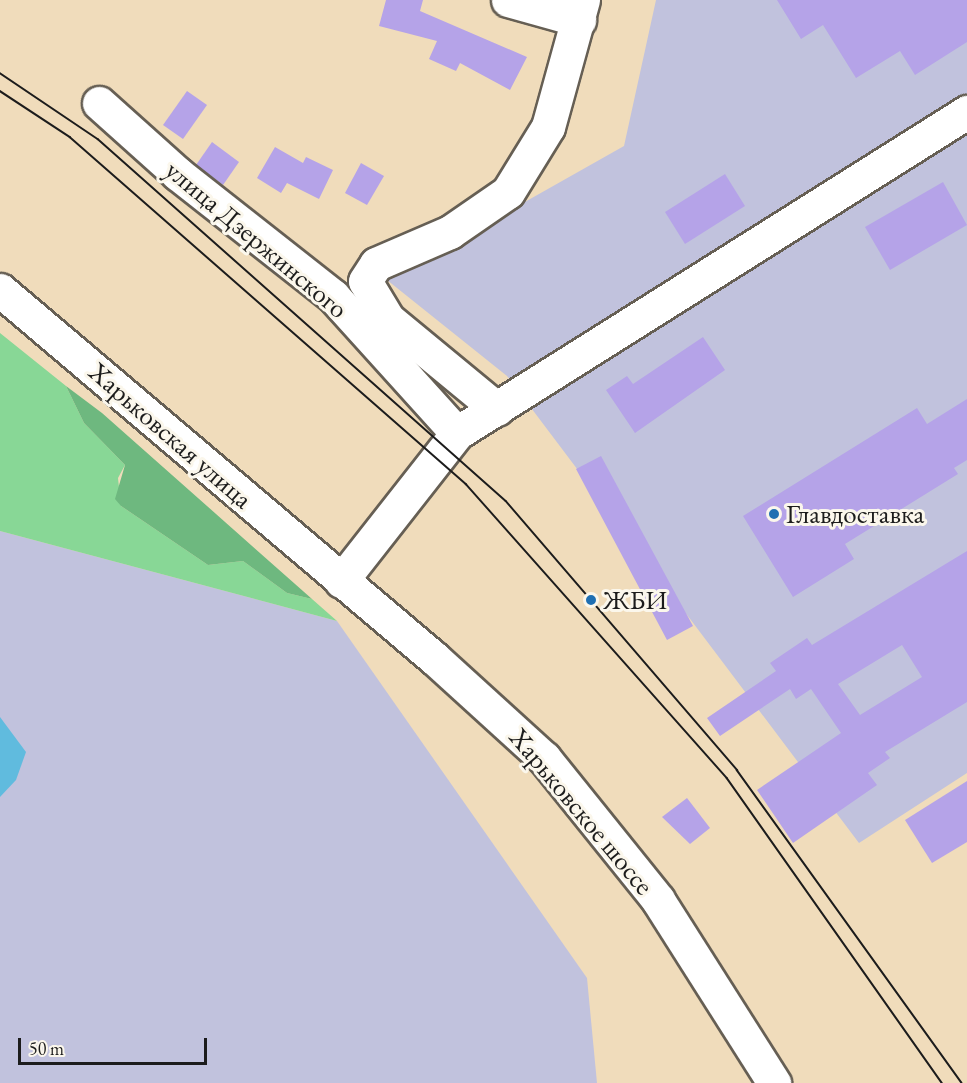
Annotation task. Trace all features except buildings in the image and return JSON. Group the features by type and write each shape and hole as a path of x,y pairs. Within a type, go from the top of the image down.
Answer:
{"street":[{"name":"улица Дзержинского","path":"497,410 388,319 365,281 376,264 450,232 508,192 548,127 581,10 508,0"},
{"name":"улица Дзержинского","path":"99,103 178,174 333,296 457,434"},
{"path":"341,581 457,434 967,112"},
{"name":"Харьковская улица","path":"0,290 341,581"},
{"name":"Харьковское шоссе","path":"341,581 544,758 658,900 774,1083"}],"shaded area":[{"path":"656,0 967,0 967,773 859,843 507,376 387,280 624,146"},
{"path":"0,531 337,621 587,978 597,1083 0,1083"}],"green space":[{"path":"0,333 66,386 84,423 125,465 118,478 121,506 208,565 243,561 287,593 312,599 337,621 0,531"},
{"path":"66,386 102,413 312,599 287,593 243,561 208,565 121,506 115,499 125,465 84,423"}],"water":[{"path":"0,717 26,752 16,780 0,797"}],"tram line":[{"path":"0,73 98,139 506,501 737,770 962,1083"},
{"path":"0,91 70,137 466,484 727,778 942,1083"}],"place":[{"name":"Главдоставка","path":"774,514"},
{"name":"ЖБИ","path":"591,600"}]}
